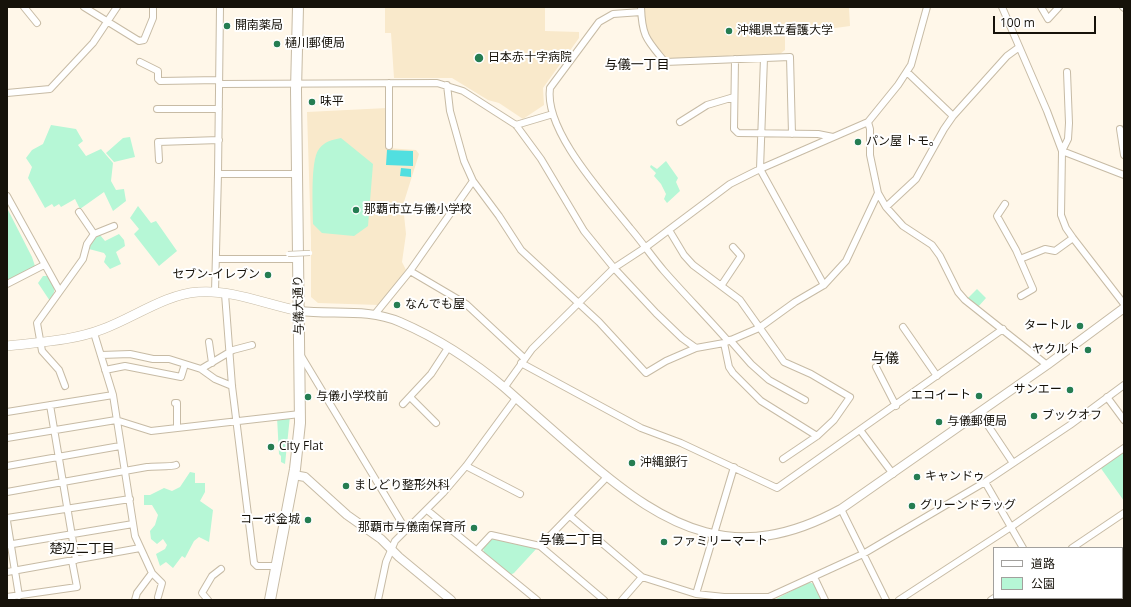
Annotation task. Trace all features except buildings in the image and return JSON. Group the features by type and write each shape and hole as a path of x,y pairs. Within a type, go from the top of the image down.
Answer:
{"highway":[{"name":"与儀大通り","path":"270,600 294,475 300,414 296,84 298,7"}],"main road":[{"path":"7,346 94,333 181,295 197,292 215,292 299,311"}],"street":[{"path":"24,7 38,23"},
{"path":"84,7 139,41 144,40 153,18 152,8"},
{"path":"7,93 50,88 93,43 117,7"},
{"path":"215,292 219,140 220,7"},
{"path":"504,388 523,360 578,302 614,268 646,247 730,184 760,169 868,122 907,72 914,57 928,7"},
{"path":"1002,7 1018,48 1047,111 1062,151 1060,215 1073,238 1124,304"},
{"path":"1041,7 1048,19 1059,7"},
{"path":"792,134 790,57 665,62 650,44 642,31 641,9 606,16 594,27 550,88 549,96 553,114 561,133 594,185 664,270 727,341 768,380 805,400"},
{"path":"886,207 916,180 944,129 953,116 1007,56 1018,48"},
{"path":"764,58 760,169 824,285"},
{"path":"735,59 734,128 738,133 818,134 833,137"},
{"path":"140,62 158,71 158,79 160,81 296,84 437,83 463,91 516,124 540,159 584,231 614,268 656,313 682,338 696,348"},
{"path":"907,72 953,116"},
{"path":"1062,151 1068,139 1068,72"},
{"path":"389,146 390,83"},
{"path":"447,85 456,135 464,161 473,181 499,216 522,252 578,302 646,373 666,361 696,348 727,341 759,328 795,302 824,285 846,261 878,193"},
{"path":"680,122 707,105 734,97"},
{"path":"157,109 219,109"},
{"path":"516,124 553,114"},
{"path":"868,122 870,129 870,155 878,193 886,207 903,226 932,245 940,256 958,292 965,300 1047,365"},
{"path":"1120,129 1124,155"},
{"path":"159,160 158,142 219,140"},
{"path":"1062,151 1124,175"},
{"path":"218,174 298,174"},
{"path":"375,314 410,271 473,181"},
{"path":"7,196 44,266 59,290"},
{"path":"1005,204 997,216 1020,259 1033,289 1021,296"},
{"path":"79,212 94,234"},
{"path":"66,386 59,370 42,352 37,322 83,259 87,244 94,234 114,226"},
{"path":"669,230 684,255 692,264 740,300 784,362 811,374 850,397 834,420 817,436 783,459"},
{"path":"1020,259 1044,249 1055,251 1073,238"},
{"path":"721,286 741,256 733,247"},
{"path":"288,254 310,253"},
{"path":"216,259 299,259"},
{"path":"7,284 44,266"},
{"path":"410,271 466,304 523,360 641,428 667,437 777,488 896,406 1003,329"},
{"path":"224,294 228,354 254,563 257,566 277,566"},
{"path":"299,311 375,314 400,322 448,348 484,372 607,477 665,517 683,526 712,534 750,537 779,534 809,524 840,509 893,474 1047,365 1124,308"},
{"path":"903,328 938,376"},
{"path":"94,333 113,395 133,524 140,548 152,573 162,583 158,598"},
{"path":"727,341 729,366 733,373 760,401 817,436"},
{"path":"209,342 212,363"},
{"path":"201,369 233,350 252,345"},
{"path":"403,404 431,374 448,348"},
{"path":"101,355 130,354 153,359 169,359 201,369 215,379 232,386"},
{"path":"300,354 406,530"},
{"path":"106,370 125,366 181,377 185,364"},
{"path":"876,367 896,406"},
{"path":"570,516 642,577 696,594 724,597 769,598 863,554 985,482 1070,425 1124,385"},
{"path":"7,412 113,395"},
{"path":"410,397 436,423"},
{"path":"1107,397 1124,420"},
{"path":"378,600 386,562 396,542 466,466 516,398"},
{"path":"175,403 178,403 177,428"},
{"path":"7,597 77,587 68,508 50,405"},
{"path":"979,412 1013,463"},
{"path":"7,438 116,420 151,431 300,414"},
{"path":"860,430 893,474"},
{"path":"7,466 120,446"},
{"path":"899,600 1011,527 1124,448"},
{"path":"7,492 64,483 147,466 166,465 172,467 176,465"},
{"path":"466,466 520,494"},
{"path":"696,594 712,534 734,467"},
{"path":"294,475 305,477 347,515 386,543 391,550 451,600"},
{"path":"540,546 607,477"},
{"path":"985,482 1022,547"},
{"path":"19,596 9,544 7,520 68,508 130,499"},
{"path":"840,509 886,600"},
{"path":"427,510 537,600"},
{"path":"1073,547 1124,513"},
{"path":"9,544 133,524"},
{"path":"477,550 492,535 540,546 604,600"},
{"path":"7,572 140,548"},
{"path":"208,600 202,593 212,576 221,569"},
{"path":"135,600 137,593 152,573"},
{"path":"622,600 642,577"},
{"path":"814,577 825,600"}],"shaded area":[{"name":"日本赤十字病院","path":"385,7 545,7 545,31 579,32 579,38 543,88 544,105 523,119 499,103 488,100 452,78 394,78 391,33 385,33"},
{"name":"沖縄県立看護大学","path":"645,7 849,7 850,26 785,35 785,50 780,54 667,61 653,44 645,27"},
{"name":"那覇市立与儀小学校","path":"387,108 387,148 416,150 419,154 403,205 406,234 402,262 406,270 379,305 318,303 311,297 311,239 307,112"}],"green space":[{"path":"51,125 76,129 83,141 78,145 86,156 101,149 113,163 111,181 116,190 124,189 126,201 113,211 104,192 80,209 75,199 61,207 59,204 54,207 52,204 45,208 28,178 32,167 26,158 32,150 43,144"},
{"path":"130,137 135,157 114,162 106,153 123,138"},
{"path":"341,138 373,164 368,226 354,236 322,233 313,224 313,174 316,155 324,144"},
{"path":"666,161 678,178 676,182 680,191 667,203 664,199 666,194 661,184 654,176 656,173 650,167 651,165 657,169"},
{"path":"138,206 151,223 156,221 177,251 159,266 134,234 139,229 130,218"},
{"path":"7,208 32,257 35,266 7,281"},
{"path":"119,234 124,240 125,246 116,252 121,264 110,269 104,262 106,256 104,253 89,249 93,239 100,235 105,241"},
{"path":"43,276 48,276 54,288 54,293 50,301 38,283"},
{"path":"977,289 986,298 978,307 968,298"},
{"path":"290,416 285,464 281,462 281,456 279,454 277,417"},
{"path":"1124,451 1124,501 1100,467"},
{"path":"190,472 195,473 195,483 205,483 205,492 200,501 213,510 209,542 199,537 194,541 185,558 182,556 173,568 166,562 160,566 156,554 165,549 167,545 163,539 157,544 151,539 150,531 155,525 158,515 152,505 144,505 144,495 150,495 164,488 172,491 180,487"},
{"path":"495,537 537,548 514,573 510,575 484,553 483,548 491,539"},
{"path":"809,582 814,584 822,600 774,600"}],"water":[{"path":"387,150 413,151 413,166 386,165"},
{"path":"401,168 411,169 411,177 400,176"}],"place":[{"name":"開南薬局","path":"227,26"},
{"name":"沖縄県立看護大学","path":"729,31"},
{"name":"樋川郵便局","path":"277,44"},
{"name":"日本赤十字病院","path":"479,58"},
{"name":"味平","path":"312,102"},
{"name":"パン屋 トモ。","path":"858,142"},
{"name":"那覇市立与儀小学校","path":"356,210"},
{"name":"セブン-イレブン","path":"268,275"},
{"name":"なんでも屋","path":"397,305"},
{"name":"タートル","path":"1080,326"},
{"name":"ヤクルト","path":"1088,350"},
{"name":"サンエー","path":"1070,390"},
{"name":"エコイート","path":"979,396"},
{"name":"与儀小学校前","path":"308,397"},
{"name":"ブックオフ","path":"1034,416"},
{"name":"与儀郵便局","path":"939,422"},
{"name":"City Flat","path":"271,447"},
{"name":"沖縄銀行","path":"632,463"},
{"name":"キャンドゥ","path":"917,477"},
{"name":"ましどり整形外科","path":"346,486"},
{"name":"グリーンドラッグ","path":"912,506"},
{"name":"コーポ金城","path":"308,520"},
{"name":"那覇市与儀南保育所","path":"474,528"},
{"name":"ファミリーマート","path":"664,542"}],"district":[{"name":"与儀一丁目","path":"637,65"},
{"name":"与儀","path":"885,359"},
{"name":"与儀二丁目","path":"571,540"},
{"name":"楚辺二丁目","path":"82,549"}]}
